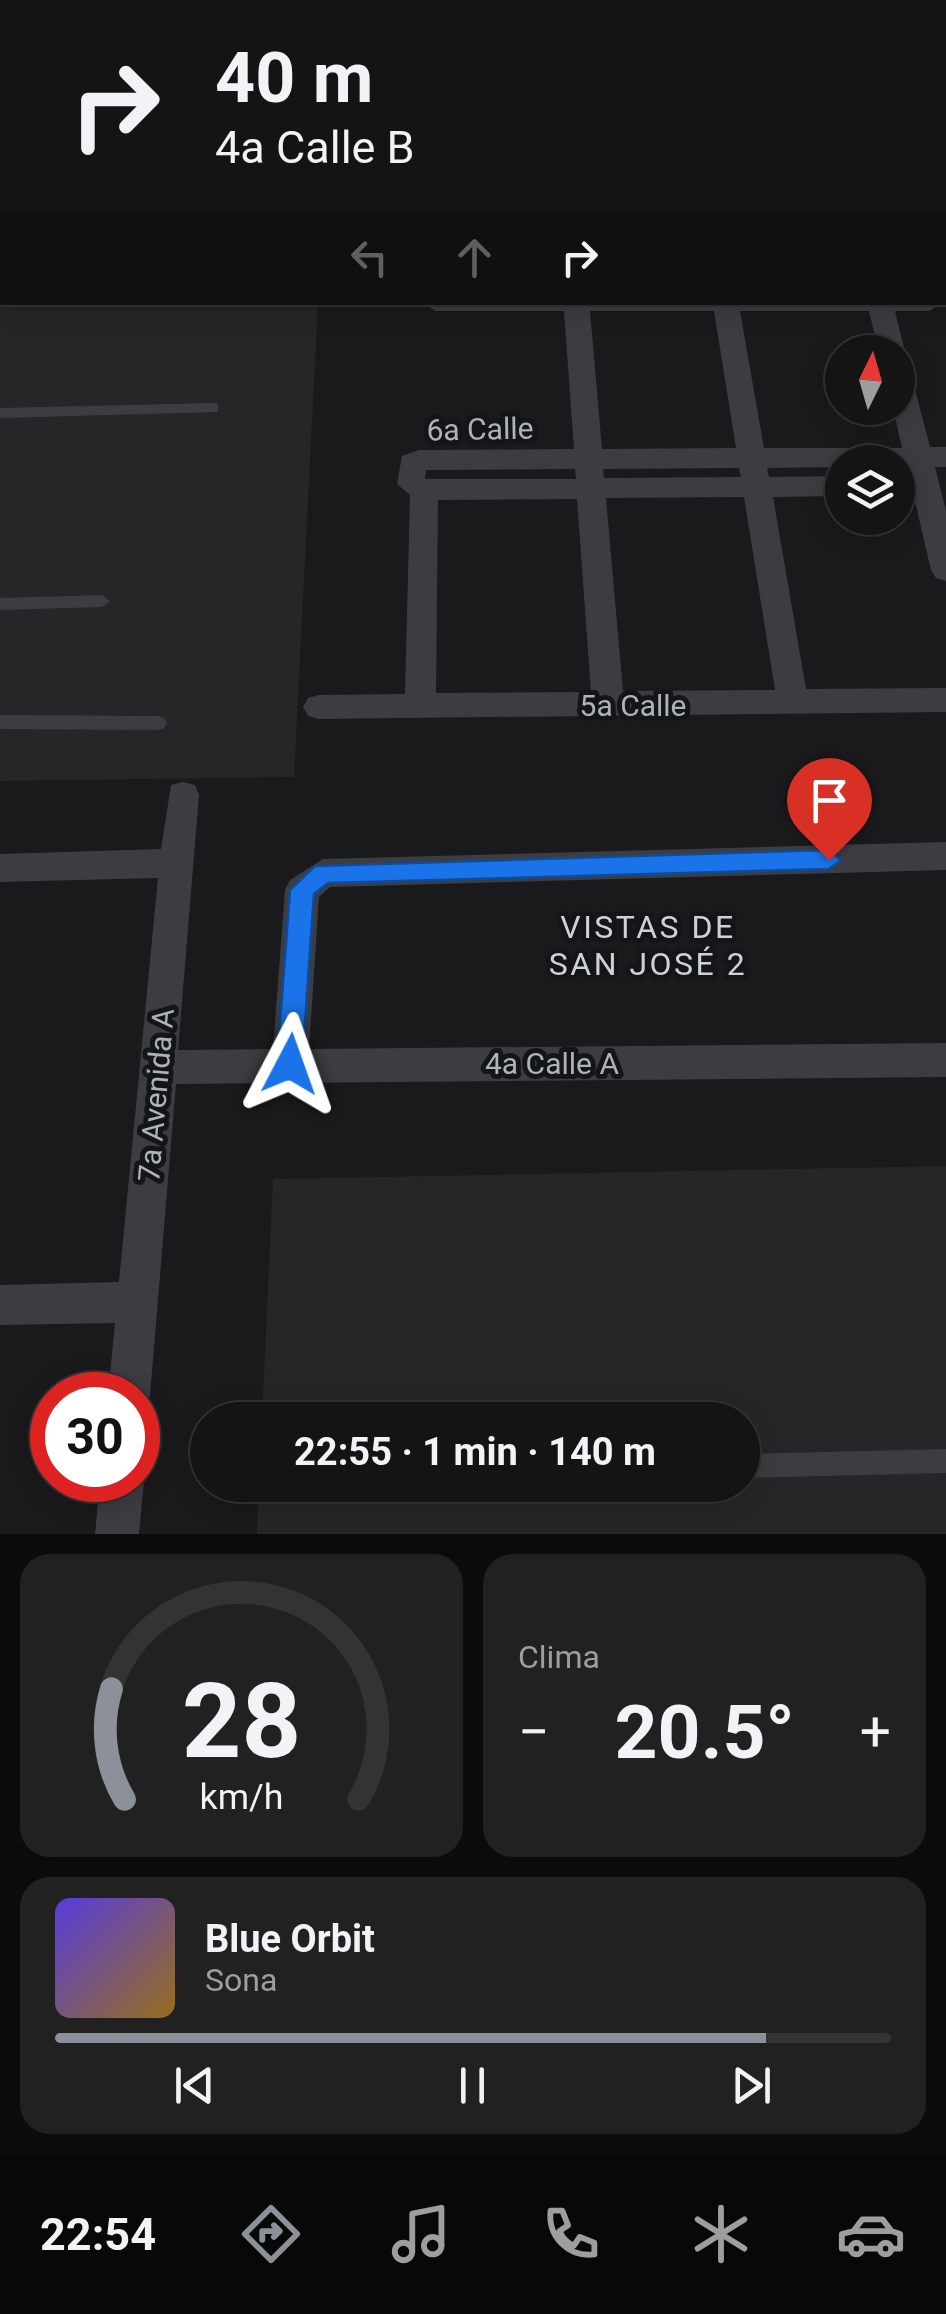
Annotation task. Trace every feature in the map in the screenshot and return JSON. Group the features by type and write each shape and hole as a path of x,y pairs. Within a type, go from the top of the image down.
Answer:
{"street":[{"path":"576,305 608,706"},
{"path":"726,305 793,705"},
{"path":"880,305 888,335"},
{"path":"915,416 932,457 923,486 946,570"},
{"name":"6a Calle","path":"420,706 424,490 589,474 754,473 932,457"},
{"name":"6a Calle","path":"754,473 825,483"},
{"name":"5a Calle","path":"319,707 793,705 946,700"},
{"name":"7a Avenida A","path":"132,1372 183,795"},
{"path":"290,1064 302,890 323,873 946,856"},
{"path":"0,868 177,863"},
{"name":"4a Calle A","path":"159,1067 946,1060"},
{"path":"0,1305 138,1302"},
{"path":"117,1534 120,1502"}],"lane":[{"path":"0,413 213,408"},
{"path":"0,604 102,601"},
{"path":"0,722 158,723"},
{"path":"760,1466 946,1461"}],"shaded area":[{"path":"0,305 318,305 294,777 0,781"},
{"path":"946,1166 946,1534 257,1534 258,1502 760,1502 760,1402 263,1402 273,1179"}],"district":[{"name":"VISTAS DE SAN JOSÉ 2","path":"648,946"}],"route":[{"path":"290,1064 302,890 323,873 829,860"}]}
